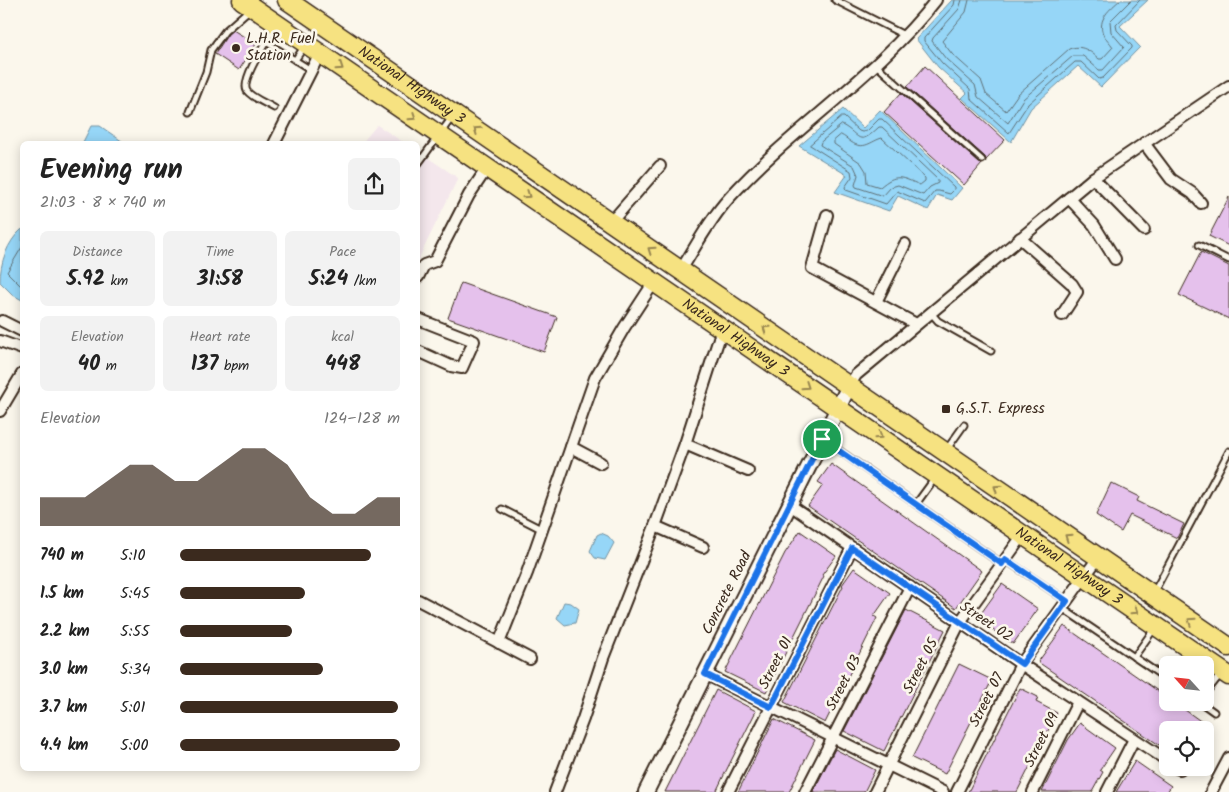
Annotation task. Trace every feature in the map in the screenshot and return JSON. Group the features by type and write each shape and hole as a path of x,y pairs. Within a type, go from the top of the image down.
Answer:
{"highway":[{"name":"National Highway 3","path":"287,0 1229,647"},
{"name":"National Highway 3","path":"247,4 1226,674"}],"street":[{"path":"681,270 710,222 729,198 758,168 875,64 905,35 936,0"},
{"path":"276,141 311,70 313,49"},
{"path":"849,386 856,375 1093,178 1229,86"},
{"path":"1144,143 1171,179 1192,193 1201,202"},
{"path":"611,222 660,166"},
{"path":"420,273 424,265 435,261 469,195 487,168"},
{"path":"1093,178 1144,230"},
{"path":"1069,198 1094,225 1115,259"},
{"path":"827,215 812,268 916,324"},
{"path":"1020,238 1072,284 1077,292 1062,315"},
{"path":"876,302 905,244"},
{"path":"499,643 527,574 541,529 595,378 654,282"},
{"path":"2,321 20,330"},
{"path":"420,323 474,341 462,368 451,366 420,352"},
{"path":"555,792 583,719 603,658 685,444 722,329"},
{"path":"0,341 20,348"},
{"path":"0,411 4,394 20,376"},
{"name":"Concrete Road","path":"646,792 849,386"},
{"path":"685,444 748,471"},
{"path":"571,447 601,463"},
{"name":"Street 02","path":"790,505 1159,755"},
{"path":"655,526 703,547"},
{"name":"Street 05","path":"875,792 960,622 1023,535"},
{"name":"Street 01","path":"728,792 852,548"},
{"name":"Street 07","path":"957,792 1022,664 1098,558"},
{"name":"Street 03","path":"805,792 910,587"},
{"path":"420,601 530,659"},
{"path":"705,674 943,792"},
{"name":"Street 09","path":"1033,792 1078,702"},
{"path":"1107,792 1134,739"},
{"path":"1211,792 1229,758"}],"lane":[{"path":"835,0 905,35"},
{"path":"190,112 206,72 211,50 247,4"},
{"path":"274,108 248,93 246,87 247,76 277,24"},
{"path":"266,42 311,70"},
{"path":"295,60 313,49"},
{"path":"875,64 982,160"},
{"path":"420,161 454,114"},
{"path":"1199,245 1229,260"},
{"path":"931,313 938,320 992,351"},
{"path":"945,452 964,425"},
{"path":"822,439 1004,562 1159,674"},
{"path":"1153,595 1229,451"},
{"path":"916,504 937,476"},
{"path":"502,510 541,529"},
{"path":"1134,657 1156,626"},
{"path":"1214,685 1226,674"}],"shaded area":[{"path":"377,125 401,141 364,141"},
{"path":"420,152 458,178 420,256"}],"water":[{"path":"952,0 1148,0 1120,26 1140,47 1101,87 1078,66 1031,108 1011,142 962,98 967,93 938,67 916,39"},
{"path":"843,109 863,128 880,110 962,188 952,200 937,195 928,210 898,196 889,211 835,192 847,175 799,146"},
{"path":"91,126 100,126 122,141 84,141"},
{"path":"20,231 20,299 13,295 0,282 5,253"},
{"path":"601,533 608,536 614,543 605,560 595,558 590,551 597,535"},
{"path":"564,602 571,603 579,609 575,623 565,625 557,618"}],"building":[{"path":"233,30 256,44 239,70 215,54 228,34"},
{"path":"925,66 1005,140 986,160 985,157 907,87"},
{"path":"901,93 982,164 964,185 884,112"},
{"path":"1229,197 1229,246 1209,236"},
{"path":"1201,252 1229,266 1229,319 1179,295"},
{"path":"461,283 557,317 544,352 448,318"},
{"path":"831,464 982,571 956,608 808,506 823,485 818,482"},
{"path":"1111,483 1139,497 1137,501 1184,524 1177,538 1130,515 1121,532 1096,515"},
{"path":"800,531 836,556 822,575 824,576 766,692 725,672 785,553"},
{"path":"854,568 890,593 874,616 877,618 825,723 784,702 842,585"},
{"path":"1002,584 1038,609 1013,644 977,619"},
{"path":"906,610 945,630 884,751 844,731"},
{"path":"1064,626 1159,692 1159,711 1187,711 1200,721 1159,721 1159,745 1038,662"},
{"path":"959,664 992,680 945,774 912,758"},
{"path":"1020,688 1038,697 1036,702 1057,713 1017,792 968,792"},
{"path":"716,690 756,711 716,792 665,792"},
{"path":"774,719 815,740 789,792 738,792"},
{"path":"1080,723 1115,748 1100,770 1103,772 1092,792 1042,792 1068,740"},
{"path":"835,749 875,770 864,792 813,792"},
{"path":"1135,761 1171,786 1167,792 1116,792"}],"place":[{"name":"L.H.R. Fuel Station","path":"236,48"},
{"name":"G.S.T. Express","path":"946,409"}],"route":[{"path":"822,439 1002,564 1005,559 1067,601 1022,664 852,548 771,707 705,674 822,439"}]}
